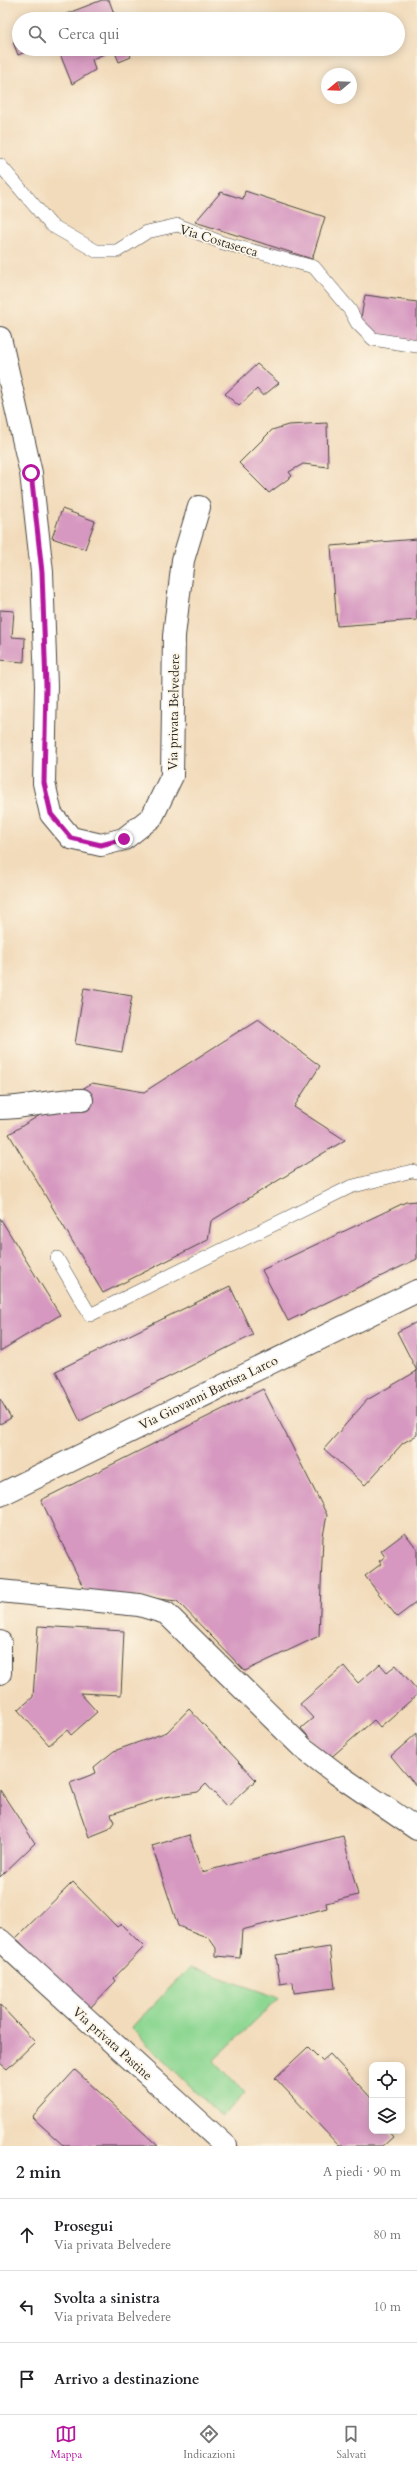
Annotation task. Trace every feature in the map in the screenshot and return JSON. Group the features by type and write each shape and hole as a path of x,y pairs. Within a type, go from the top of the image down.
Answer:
{"street":[{"name":"Via privata Belvedere","path":"0,338 31,473 42,572 46,686 44,783 51,814 71,838 101,845 124,839 152,817 172,776 174,636 183,560 199,507"},
{"path":"0,1108 24,1108 66,1099 82,1100"},
{"name":"Via Giovanni Battista Larco","path":"0,1495 417,1291"},
{"path":"0,1591 139,1605 166,1613 303,1748 337,1774 417,1829"},
{"path":"0,1642 0,1673"},
{"name":"Via privata Pastine","path":"0,1940 226,2146"}],"lane":[{"name":"Via Costasecca","path":"0,165 51,225 96,251 117,251 147,232 178,225 223,243 314,267 350,310 357,323 373,340 417,346"},
{"path":"57,1258 90,1315 350,1187 412,1171 417,1172"}],"green space":[{"path":"190,1967 279,1998 214,2060 245,2093 222,2117 131,2028"}],"building":[{"path":"102,0 109,0 113,12 71,12"},
{"path":"61,56 99,56 92,59 95,70 72,84"},
{"path":"116,56 131,56 131,57 119,62"},
{"path":"245,191 325,217 312,259 195,222 221,192 243,199"},
{"path":"365,295 417,302 417,342 374,336 360,323"},
{"path":"257,364 279,383 263,396 257,389 239,406 225,394"},
{"path":"327,423 328,467 303,464 289,472 292,476 269,493 239,463 272,430 288,425"},
{"path":"62,509 95,521 85,549 52,538"},
{"path":"417,539 417,620 337,626 331,546"},
{"path":"0,610 14,611 12,637 25,638 24,662 0,660"},
{"path":"84,988 132,996 122,1052 75,1044"},
{"path":"258,1019 320,1066 294,1107 345,1140 211,1221 208,1240 103,1293 9,1134 92,1083 144,1092"},
{"path":"417,1201 417,1259 288,1321 262,1270 406,1202"},
{"path":"0,1218 60,1315 0,1351"},
{"path":"230,1286 253,1335 80,1421 56,1371"},
{"path":"417,1322 417,1371 397,1332"},
{"path":"417,1371 417,1435 403,1443 365,1485 324,1449 367,1400"},
{"path":"263,1389 327,1515 323,1536 319,1636 245,1671 177,1601 85,1591 41,1500"},
{"path":"0,1399 11,1418 0,1424"},
{"path":"405,1533 417,1549 417,1602 397,1617 365,1576 381,1564 379,1561 385,1557 381,1551"},
{"path":"38,1626 124,1631 121,1695 80,1693 97,1712 71,1735 67,1730 49,1745 18,1710 33,1697"},
{"path":"380,1664 387,1672 396,1665 417,1690 417,1695 380,1727 374,1720 328,1760 301,1728 313,1718 300,1704 344,1666 358,1683"},
{"path":"189,1709 256,1780 227,1807 206,1784 198,1792 165,1797 111,1814 114,1822 109,1829 89,1837 70,1783 96,1773 94,1767 114,1751 167,1732"},
{"path":"417,1733 417,1787 391,1756"},
{"path":"0,1790 35,1843 0,1877"},
{"path":"189,1835 202,1872 343,1836 358,1895 326,1903 327,1908 242,1930 240,1958 216,1956 216,1948 209,1938 178,1926 152,1846"},
{"path":"73,1882 117,1927 121,1924 144,1947 114,1978 116,1981 88,2010 16,1938"},
{"path":"330,1947 335,1988 294,1993 293,1982 280,1984 276,1955"},
{"path":"0,2005 35,2042 7,2069 0,2063"},
{"path":"308,2047 322,2061 330,2054 369,2096 369,2134 390,2134 393,2137 383,2146 339,2146 275,2078"},
{"path":"75,2070 158,2146 64,2146 32,2117"}],"route":[{"path":"31,473 42,572 46,686 44,783 51,814 71,838 101,845 124,839"}]}
